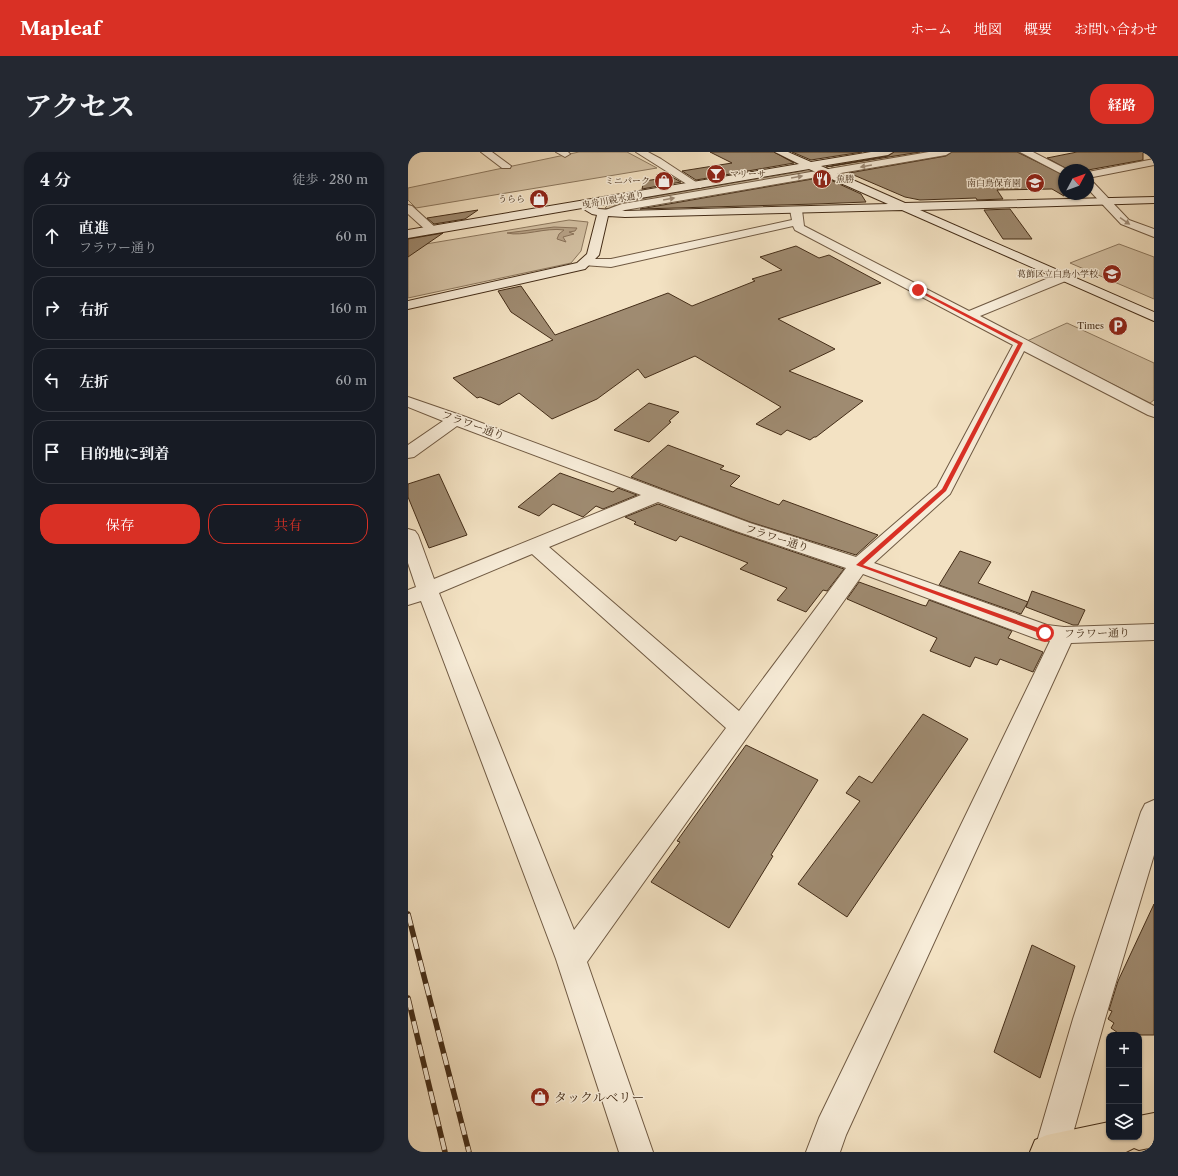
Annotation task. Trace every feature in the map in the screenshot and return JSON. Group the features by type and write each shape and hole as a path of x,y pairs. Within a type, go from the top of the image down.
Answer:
{"highway":[{"path":"1142,1132 1154,1130"},
{"path":"1049,1152 1107,1140"}],"street":[{"path":"486,152 506,166"},
{"path":"641,152 662,163 676,174 698,186"},
{"path":"780,152 1154,317"},
{"name":"曳舟川親水通り","path":"408,234 698,186 888,152"},
{"path":"408,305 575,268 587,262 593,256 601,218 604,214 622,207 946,152"},
{"path":"1025,152 1058,168"},
{"path":"1094,174 1154,162"},
{"path":"1094,190 1125,222 1154,233"},
{"path":"586,205 592,210 604,214 796,216 905,207 1154,200"},
{"path":"408,208 432,230"},
{"path":"587,262 611,263 796,216"},
{"path":"796,216 798,228 1154,412"},
{"path":"969,316 1063,277"},
{"path":"571,959 859,565 944,490 1021,343"},
{"name":"フラワー通り","path":"408,402 457,419 743,527 859,565 1045,633 1064,635 1154,632"},
{"path":"408,452 457,419"},
{"path":"418,594 658,495"},
{"path":"408,535 418,594 571,959 636,1152"},
{"path":"535,546 740,726"},
{"path":"823,1152 831,1130 1064,635"},
{"path":"1049,1152 1154,812"}],"shaded area":[{"path":"579,152 627,152 657,168 416,208 408,200 408,188"},
{"path":"908,152 929,152 835,168 831,167 834,165"},
{"path":"810,171 812,173 614,206 608,209 605,208 608,205 629,201"},
{"path":"569,220 588,222 581,251 571,263 408,298 408,247"},
{"path":"554,227 577,228 575,231 569,232 574,234 563,237 566,242 557,239 559,234 564,230 557,229 520,234 507,233"},
{"path":"1119,244 1154,257 1154,299 1070,263"},
{"path":"1067,323 1154,363 1154,400 1150,403 1027,341"}],"building":[{"path":"710,152 774,152 794,163 696,180 682,171 732,163"},
{"path":"792,152 862,152 811,160"},
{"path":"894,152 920,152 826,167 888,156"},
{"path":"952,152 1017,152 1058,172 1058,192 1052,189 997,190 1003,199 977,200 976,198 920,200 905,197 849,173 946,156"},
{"path":"1077,152 1143,152 1143,160 1094,169 1094,164 1058,164 1047,158"},
{"path":"672,177 681,182 642,189 644,181"},
{"path":"824,177 861,194 866,202 640,209"},
{"path":"1010,209 1032,239 1003,239 984,210"},
{"path":"478,210 465,219 434,224 427,218"},
{"path":"443,233 408,257 408,239"},
{"path":"796,246 819,258 829,255 881,283 778,319 835,349 789,371 863,401 810,440 787,430 781,435 756,424 781,407 695,356 645,378 638,369 597,399 552,419 519,393 499,405 480,397 477,398 453,378 553,340 511,312 498,291 521,286 555,335 668,293 692,306 755,281 752,279 782,270 760,257"},
{"path":"649,403 679,412 669,421 671,422 649,442 614,430"},
{"path":"668,445 724,466 720,469 740,476 730,486 779,505 783,500 878,535 856,555 750,522 631,477"},
{"path":"560,473 613,492 618,488 637,495 603,509 596,506 583,517 553,504 539,516 518,507"},
{"path":"439,474 467,535 429,548 408,497 408,484"},
{"path":"658,504 844,569 827,591 823,590 806,612 777,600 787,588 740,569 748,563 680,536 676,541 634,524 636,522 625,517"},
{"path":"960,551 991,562 978,583 1028,602 1021,614 939,585"},
{"path":"859,582 922,605 926,606 929,600 1012,631 1008,638 1043,652 1033,672 1000,659 997,665 975,657 970,667 930,651 937,638 847,599"},
{"path":"1032,591 1085,610 1078,625 1073,625 1026,607"},
{"path":"923,714 968,739 847,917 798,884 860,801 846,793 859,776 872,783"},
{"path":"746,745 818,780 771,855 773,856 729,928 651,882 680,842 677,841"},
{"path":"1154,904 1154,1035 1142,1035 1142,1032 1117,1032 1111,1028 1114,1023 1108,1019 1112,1011 1109,1010 1118,981"},
{"path":"1032,945 1075,966 1040,1078 994,1052"}],"railway":[{"path":"408,914 469,1152"},
{"path":"408,998 445,1152"}],"place":[{"name":"マリーサ","path":"716,174"},
{"name":"魚勝","path":"822,179"},
{"name":"ミニパーク","path":"664,181"},
{"name":"南白鳥保育園","path":"1035,183"},
{"name":"うらら","path":"539,199"},
{"name":"葛飾区立白鳥小学校","path":"1112,274"},
{"name":"Times","path":"1118,326"},
{"name":"タックルベリー","path":"540,1097"}],"route":[{"path":"918,290 1021,343 944,490 859,565 1045,633"}]}
